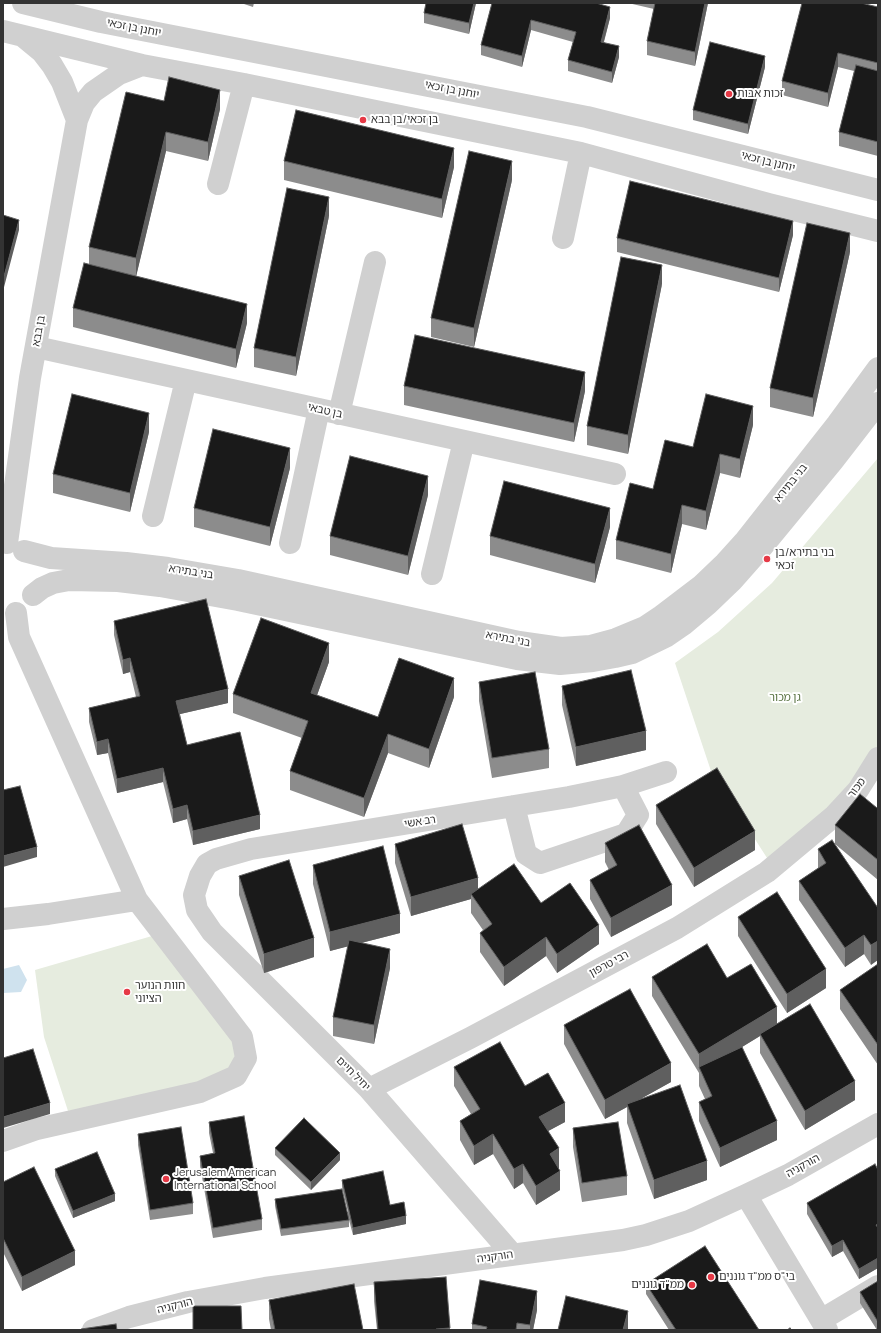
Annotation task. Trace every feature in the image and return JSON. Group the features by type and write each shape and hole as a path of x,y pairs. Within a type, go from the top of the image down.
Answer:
{"street":[{"name":"יוחנן בן זכאי","path":"23,3 101,22 587,117 878,190"},
{"path":"3,31 142,66 244,84 580,153 811,215 878,231"},
{"path":"24,37 42,52 52,65 64,87 77,120"},
{"name":"בן בבא","path":"11,546 30,378 77,120 84,103 93,92 119,74 142,66"},
{"path":"218,184 244,84"},
{"path":"564,238 580,153"},
{"path":"290,543 375,262"},
{"name":"בן טבאי","path":"36,347 615,474"},
{"name":"בני בתירא","path":"11,546 50,558 168,568 238,580 519,642 561,648 590,646 616,639 645,627 702,585 725,563 744,542 838,424 878,368"},
{"path":"153,516 186,380"},
{"name":"בני בתירא","path":"9,615 26,606 33,595 42,588 53,583 69,580 118,581 160,586 238,600 517,659 560,664 593,661 632,653 667,636 683,625 733,580 833,461 878,403"},
{"path":"432,574 464,441"},
{"path":"11,546 30,559 35,570 36,583 33,595"},
{"path":"3,1141 37,1129 200,1092 236,1076 246,1058 242,1037 137,900 9,615"},
{"name":"מכור","path":"834,816 858,790 878,758"},
{"name":"רב אשי","path":"194,896 200,876 207,864 216,859 251,849 514,806 623,786 666,772"},
{"path":"514,806 526,854 540,863 626,834 638,815 623,786"},
{"name":"רבי טרפון","path":"369,1089 470,1038 677,928 767,872 834,816"},
{"name":"יחיל חיים","path":"194,896 197,910 212,932 369,1089 513,1255"},
{"path":"3,919 48,914 137,900"},
{"name":"הורקניה","path":"93,1330 129,1318 188,1302 265,1288 623,1240 646,1235 689,1221 788,1175 878,1124"},
{"path":"746,1195 824,1325 878,1286"}],"green space":[{"name":"גן מכור","path":"878,458 878,748 849,788 769,861 711,771 675,663 718,632 772,583"},
{"path":"152,936 237,1046 231,1073 191,1087 68,1111 44,1037 35,970"}],"water":[{"path":"19,965 27,980 21,992 3,993 3,969"}],"building":[{"path":"426,3 474,3 469,23 424,13"},
{"path":"492,3 596,3 610,7 601,42 619,46 612,72 568,60 576,32 531,20 522,56 481,45"},
{"path":"655,3 705,3 695,52 647,41"},
{"path":"802,3 861,3 878,7 878,63 838,53 828,93 782,81"},
{"name":"זכות אבות","path":"710,42 765,56 748,124 693,110"},
{"path":"856,65 878,71 878,142 839,132"},
{"path":"169,77 220,90 208,142 166,132 136,258 89,247 126,92 164,101"},
{"path":"296,110 454,148 442,199 284,161"},
{"path":"469,151 512,161 474,328 431,318"},
{"path":"630,181 793,221 779,278 617,238"},
{"path":"287,188 329,197 296,357 254,348"},
{"path":"3,215 19,220 3,280"},
{"path":"807,223 850,233 813,398 770,388"},
{"path":"621,257 662,265 628,435 587,426"},
{"path":"84,263 247,304 236,349 73,308"},
{"path":"415,335 585,372 574,423 404,386"},
{"path":"72,394 149,413 130,493 53,474"},
{"path":"706,394 753,406 740,459 720,454 706,511 682,505 671,554 616,540 630,483 653,489 665,440 693,447"},
{"path":"213,429 290,448 270,527 194,508"},
{"path":"350,456 428,476 408,556 330,536"},
{"path":"504,481 610,508 595,564 490,536"},
{"path":"206,599 228,689 176,701 187,745 240,732 260,815 193,831 187,805 173,809 163,768 117,779 108,739 97,742 89,708 140,696 130,658 123,660 114,621"},
{"path":"261,618 329,643 311,693 378,717 399,658 454,678 429,749 388,734 364,798 290,771 308,721 233,694"},
{"path":"631,670 646,731 576,747 562,686"},
{"path":"535,672 549,749 492,758 479,682"},
{"path":"717,768 755,831 694,868 656,805"},
{"path":"20,786 37,847 3,856 3,790"},
{"path":"860,794 877,808 878,806 878,860 835,825"},
{"path":"462,824 478,878 411,897 395,844"},
{"path":"639,825 672,885 611,918 590,880 617,865 605,843"},
{"path":"832,840 878,908 878,941 871,945 864,935 845,948 799,881 826,863 818,849"},
{"path":"383,846 400,914 330,932 313,865"},
{"path":"289,860 314,938 264,954 239,876"},
{"path":"514,864 541,903 570,883 599,925 557,954 546,937 504,967 480,933 492,924 471,894"},
{"path":"777,892 826,969 787,994 738,917"},
{"path":"349,940 390,949 374,1025 333,1017"},
{"path":"707,944 727,978 751,964 777,1007 699,1054 652,977"},
{"path":"878,964 878,1045 840,990"},
{"path":"630,989 671,1063 605,1100 564,1025"},
{"path":"810,1004 855,1081 805,1111 760,1034"},
{"path":"500,1042 525,1086 548,1073 565,1103 539,1117 559,1148 550,1154 560,1171 536,1186 523,1164 514,1169 493,1134 474,1146 460,1121 480,1109 454,1067"},
{"path":"742,1047 777,1121 720,1148 699,1102 712,1096 699,1067"},
{"path":"33,1049 50,1103 3,1117 3,1058"},
{"path":"680,1085 707,1161 654,1180 627,1104"},
{"path":"244,1116 262,1219 213,1228 200,1156 215,1153 209,1122"},
{"path":"304,1118 340,1153 311,1182 275,1148"},
{"path":"618,1122 627,1176 582,1183 573,1128"},
{"name":"Jerusalem American International School","path":"181,1127 193,1203 150,1210 138,1134"},
{"path":"97,1152 115,1194 73,1211 55,1169"},
{"path":"875,1164 878,1170 878,1224 876,1225 878,1228 878,1258 859,1269 843,1240 832,1246 807,1203"},
{"path":"34,1167 75,1251 22,1277 3,1238 3,1182"},
{"path":"383,1171 390,1205 404,1202 406,1216 353,1228 342,1180"},
{"path":"342,1189 349,1220 281,1229 275,1199"},
{"name":"ממ\"ד גוננים","path":"705,1246 759,1330 676,1330 646,1284"},
{"path":"446,1277 450,1328 436,1330 378,1330 374,1282"},
{"path":"480,1280 537,1291 530,1325 517,1323 516,1330 486,1330 487,1327 472,1324"},
{"path":"878,1281 878,1322 860,1292"},
{"path":"354,1284 363,1330 275,1330 269,1300"},
{"path":"566,1296 628,1311 623,1330 558,1330"},
{"path":"193,1306 241,1306 242,1330 193,1330"},
{"path":"116,1324 117,1330 81,1330 81,1329"}],"place":[{"name":"זכות אבות","path":"729,94"},
{"name":"בן זכאי/בן בבא","path":"363,120"},
{"name":"בני בתירא/בן זכאי","path":"767,559"},
{"name":"חוות הנוער הציוני","path":"127,992"},
{"name":"Jerusalem American International School","path":"166,1179"},
{"name":"בי\"ס ממ\"ד גוננים","path":"711,1277"},
{"name":"ממ\"ד גוננים","path":"692,1285"}]}
